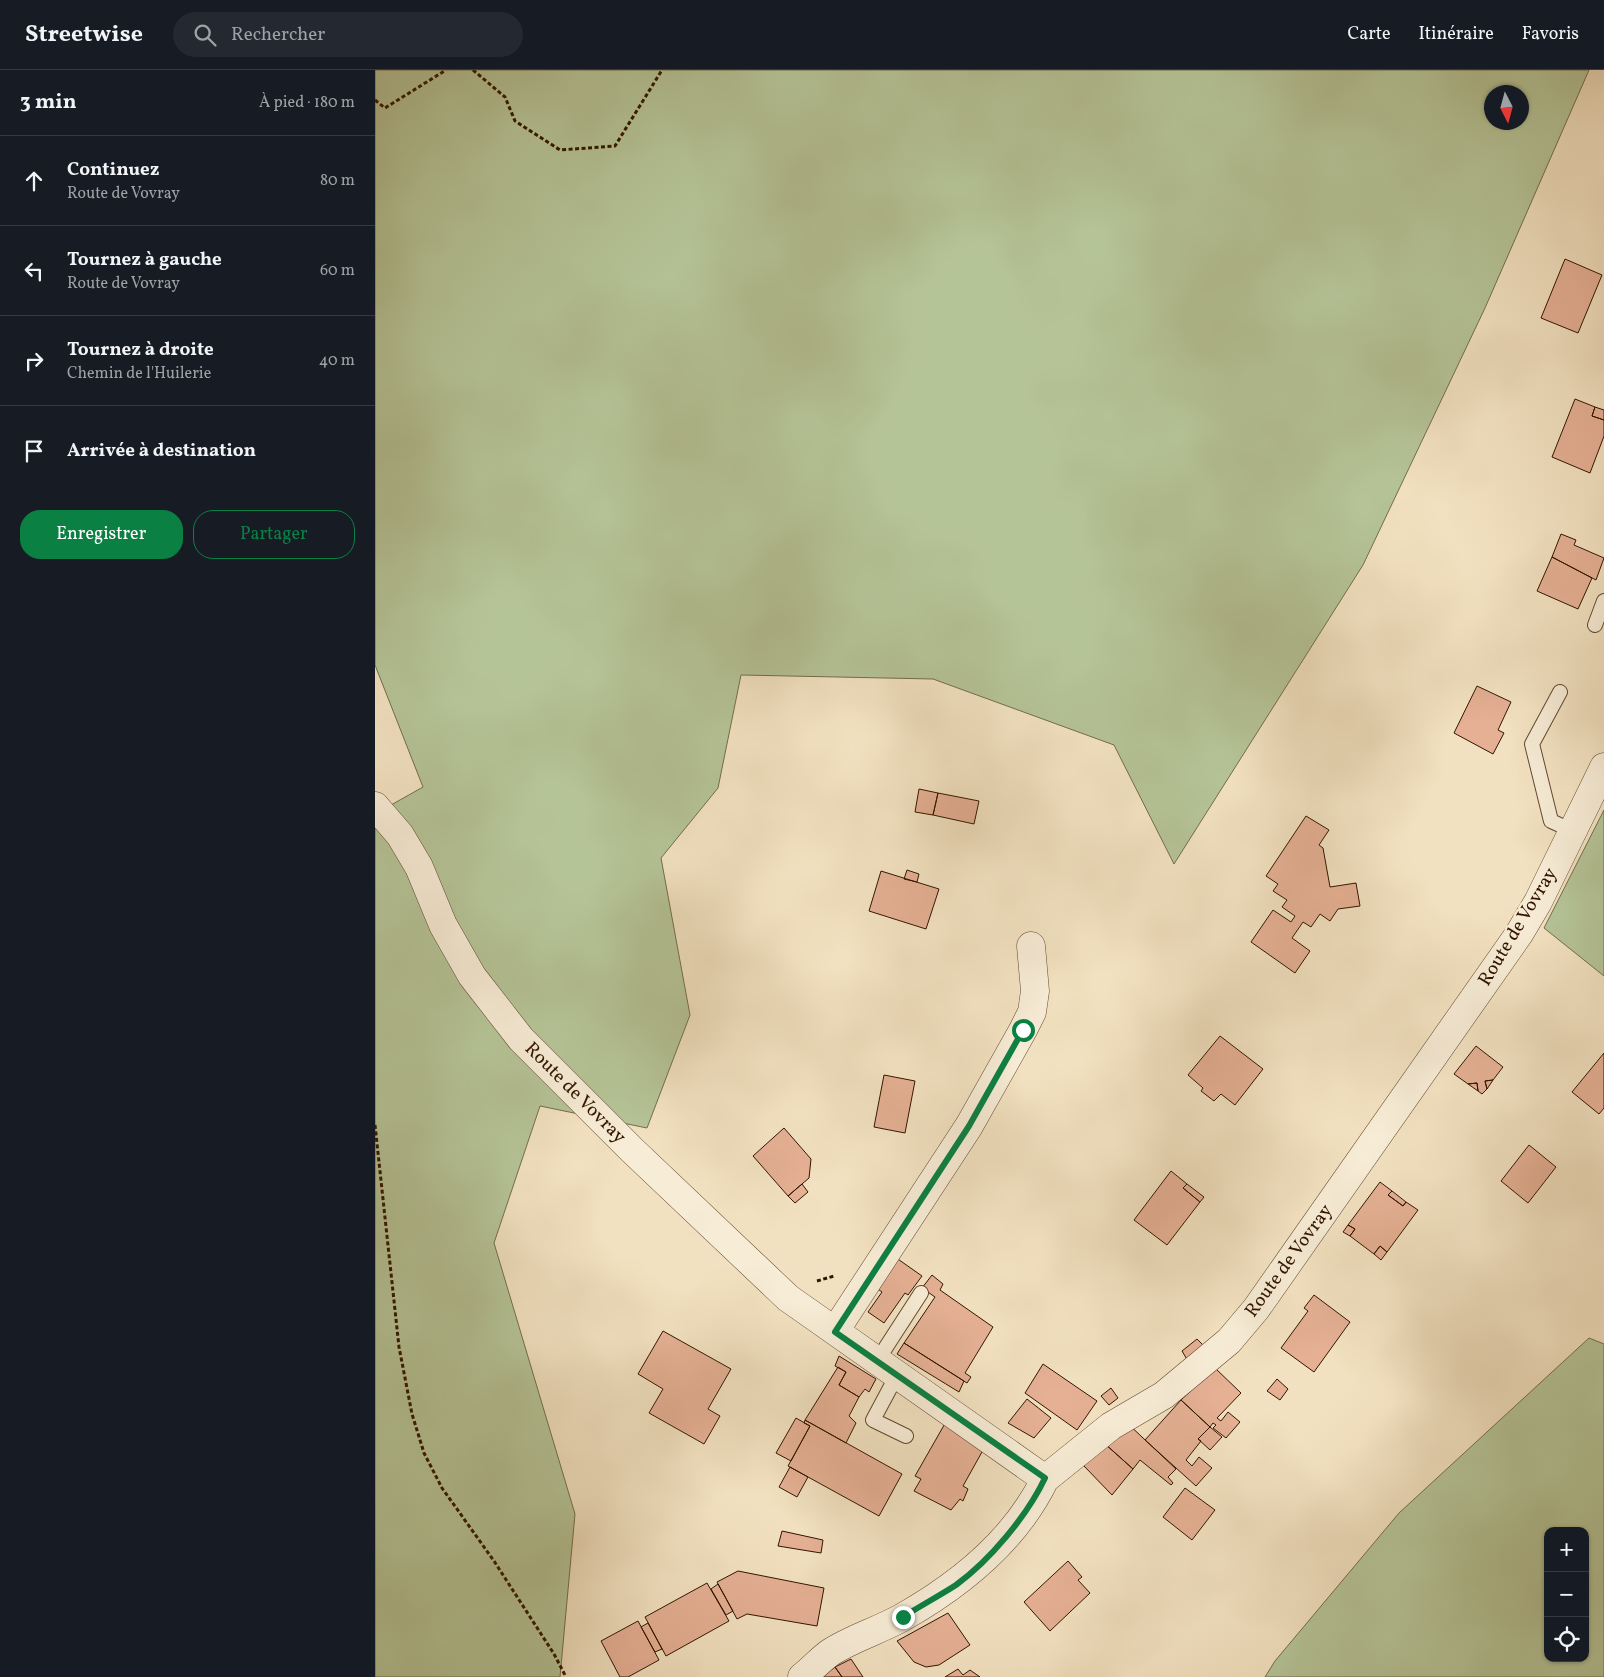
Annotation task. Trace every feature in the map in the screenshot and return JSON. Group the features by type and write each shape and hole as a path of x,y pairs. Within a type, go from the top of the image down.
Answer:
{"street":[{"name":"Route de Vovray","path":"375,806 400,835 419,868 443,925 472,976 521,1039 632,1150 788,1298 1045,1478 1111,1426 1164,1395 1229,1341 1256,1309 1519,934 1538,902 1604,767"},
{"path":"835,1332 969,1126 1023,1030 1032,1012 1035,991 1031,946"},
{"path":"802,1677 831,1652 903,1617 957,1584 988,1556 1033,1502 1045,1478"}],"lane":[{"path":"1595,625 1604,601"},
{"path":"1560,692 1532,744 1551,821 1573,831"},
{"path":"906,1436 873,1420 887,1368 921,1294"}],"path":[{"path":"375,100 385,108 446,70"},
{"path":"473,70 505,97 515,121 560,150 615,146 662,70"},
{"path":"375,1125 399,1347 412,1414 424,1453 442,1488 493,1561 554,1654 566,1677"},
{"path":"770,1281 793,1283 823,1280 839,1274"}],"green space":[{"path":"375,70 1589,70 1485,308 1363,565 1174,864 1114,745 933,679 741,675 718,788 661,858 690,1015 647,1128 540,1106 494,1243 575,1514 560,1677 375,1677 375,814 423,787 375,665"},
{"path":"1604,810 1604,976 1544,928"},
{"path":"1589,1338 1604,1344 1604,1677 1265,1677 1275,1661 1399,1513"}],"building":[{"path":"1565,259 1602,275 1578,333 1541,318"},
{"path":"1575,399 1595,407 1592,416 1604,420 1604,436 1590,473 1552,457"},
{"path":"1595,407 1604,410 1604,420 1592,416"},
{"path":"1561,534 1576,540 1574,545 1604,558 1596,580 1552,557"},
{"path":"1552,557 1592,578 1578,609 1537,591"},
{"path":"1477,686 1511,702 1498,730 1504,733 1493,754 1454,733"},
{"path":"919,789 938,793 933,815 915,812"},
{"path":"938,793 979,801 974,824 933,815"},
{"path":"1306,816 1329,830 1319,845 1323,848 1330,887 1356,883 1360,906 1338,909 1330,921 1320,914 1311,927 1303,922 1292,938 1310,951 1295,973 1251,942 1273,910 1291,922 1295,916 1282,907 1287,900 1273,891 1278,884 1266,876"},
{"path":"907,870 919,874 917,882 904,879"},
{"path":"881,871 939,889 926,929 869,911"},
{"path":"1220,1036 1263,1069 1235,1105 1221,1094 1214,1101 1201,1091 1203,1088 1188,1075"},
{"path":"1476,1046 1503,1067 1493,1080 1485,1081 1487,1089 1482,1094 1478,1091 1477,1083 1468,1084 1454,1074"},
{"path":"1604,1053 1604,1108 1599,1114 1572,1092"},
{"path":"884,1075 915,1081 905,1133 874,1127"},
{"path":"1493,1080 1487,1089 1485,1081"},
{"path":"1477,1083 1478,1091 1468,1084"},
{"path":"784,1128 811,1159 809,1178 788,1196 753,1156"},
{"path":"1529,1145 1556,1167 1528,1203 1501,1181"},
{"path":"1171,1171 1187,1184 1183,1188 1200,1202 1167,1245 1134,1220"},
{"path":"1380,1182 1392,1191 1388,1195 1403,1206 1406,1202 1418,1210 1387,1252 1380,1246 1374,1254 1350,1236 1355,1229 1348,1225"},
{"path":"802,1184 808,1192 795,1203 788,1196"},
{"path":"1187,1184 1204,1197 1200,1202 1183,1188"},
{"path":"1392,1191 1406,1202 1403,1206 1388,1195"},
{"path":"1348,1225 1355,1229 1350,1236 1343,1232"},
{"path":"1380,1246 1387,1252 1381,1260 1374,1254"},
{"path":"895,1257 922,1276 908,1295 905,1293 884,1323 868,1312 882,1292 878,1289"},
{"path":"932,1275 943,1284 940,1290 993,1327 965,1373 971,1377 967,1383 904,1343 935,1297 922,1288"},
{"path":"1314,1295 1350,1322 1314,1372 1281,1348 1308,1311 1304,1308"},
{"path":"663,1331 731,1369 708,1409 720,1416 704,1444 649,1413 663,1389 638,1374"},
{"path":"1197,1339 1205,1347 1188,1361 1182,1351"},
{"path":"904,1343 964,1381 959,1392 897,1354"},
{"path":"839,1356 876,1379 869,1392 865,1389 859,1397 839,1385 846,1372 835,1366"},
{"path":"1043,1364 1097,1401 1077,1430 1025,1393"},
{"path":"838,1367 846,1372 839,1385 859,1397 849,1416 856,1423 846,1443 805,1420"},
{"path":"1215,1368 1241,1393 1217,1418 1221,1421 1228,1412 1240,1422 1226,1438 1213,1428 1216,1425 1213,1423 1210,1427 1181,1400"},
{"path":"1277,1379 1288,1389 1280,1400 1267,1391"},
{"path":"1111,1388 1118,1398 1109,1405 1101,1396"},
{"path":"1027,1399 1051,1418 1034,1438 1008,1423"},
{"path":"1181,1400 1210,1427 1198,1439 1201,1441 1186,1460 1192,1466 1199,1457 1212,1468 1196,1486 1145,1440"},
{"path":"796,1418 810,1426 791,1461 776,1453"},
{"path":"805,1420 902,1474 879,1516 788,1466 810,1426 804,1423"},
{"path":"947,1420 987,1443 963,1486 968,1489 963,1501 960,1499 951,1510 914,1491 921,1479 915,1476"},
{"path":"1125,1421 1176,1469 1168,1477 1173,1483 1171,1485 1140,1460 1133,1469 1104,1443"},
{"path":"1210,1427 1222,1437 1210,1450 1198,1439"},
{"path":"1104,1443 1133,1469 1112,1495 1084,1466"},
{"path":"790,1467 808,1477 797,1497 779,1487"},
{"path":"1185,1488 1215,1510 1192,1540 1163,1517"},
{"path":"782,1531 823,1540 821,1553 778,1546"},
{"path":"1068,1561 1082,1577 1078,1580 1090,1593 1050,1631 1024,1602"},
{"path":"738,1571 824,1588 817,1626 747,1614 737,1619 717,1582"},
{"path":"707,1583 729,1621 666,1656 645,1617"},
{"path":"718,1584 733,1611 726,1615 711,1589"},
{"path":"948,1613 970,1645 939,1665 926,1667 914,1662 897,1641"},
{"path":"638,1621 659,1660 628,1677 620,1677 601,1641"},
{"path":"648,1623 662,1649 655,1652 641,1627"},
{"path":"851,1659 863,1677 842,1677 835,1667"},
{"path":"835,1667 842,1677 822,1677"},
{"path":"958,1669 963,1675 970,1670 980,1677 945,1677"}],"route":[{"path":"903,1617 957,1584 988,1556 1033,1502 1045,1478 835,1332 969,1126 1023,1030"}]}
